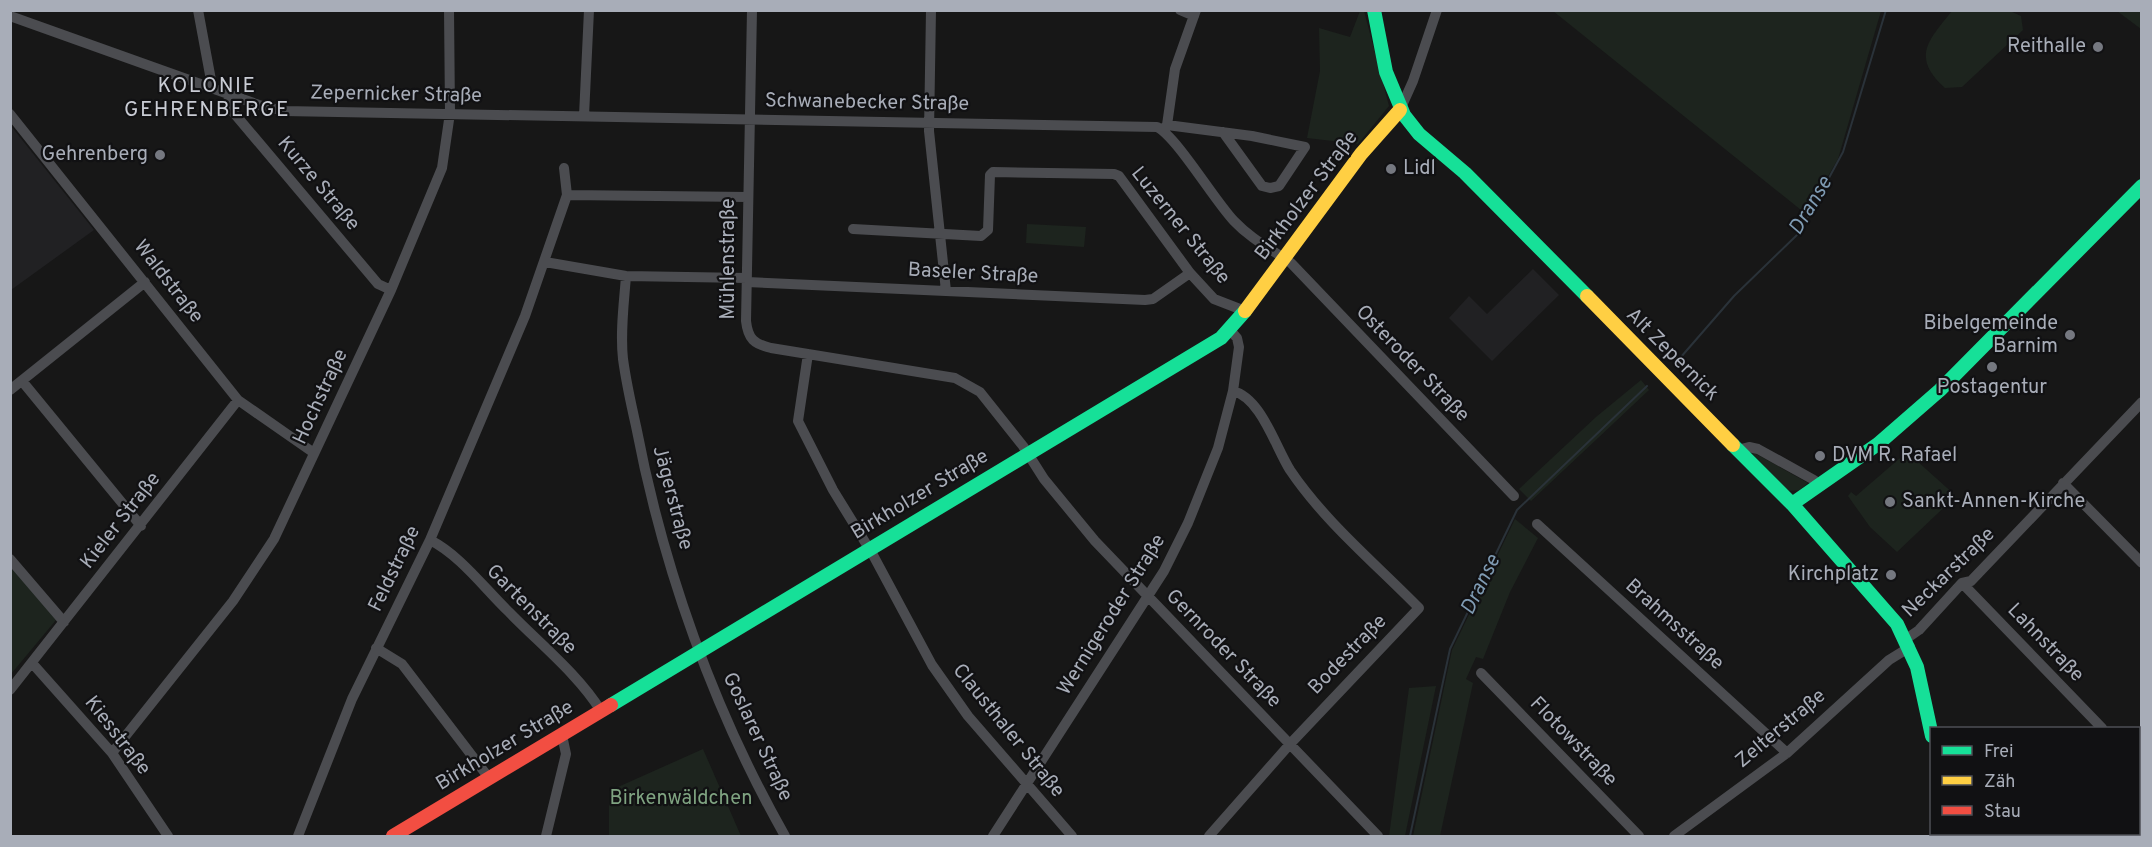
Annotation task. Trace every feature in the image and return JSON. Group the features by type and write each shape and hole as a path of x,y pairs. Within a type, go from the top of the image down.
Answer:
{"street":[{"path":"198,10 211,80 208,87"},
{"name":"Hochstraße","path":"112,753 256,569 274,539 391,290 439,180 450,113 449,10"},
{"path":"584,116 588,10"},
{"name":"Mühlenstraße","path":"752,10 747,334 752,341 771,348 964,381 980,392 1026,453"},
{"path":"931,10 929,122 946,291"},
{"path":"1165,128 1175,69 1195,13 1180,10"},
{"name":"Alt Zepernick","path":"1374,10 1384,69 1400,110 1413,128 1465,173 1792,504 1897,624 1917,666 1930,727"},
{"path":"1400,110 1413,81 1437,10"},
{"name":"Zepernicker Straße","path":"10,16 208,87 284,111 508,114"},
{"name":"Kurze Straße","path":"229,94 228,106 378,284 391,290"},
{"name":"Birkholzer Straße","path":"393,837 1230,330 1361,154 1400,110"},
{"name":"Waldstraße","path":"10,114 238,400 314,453"},
{"name":"Schwanebecker Straße","path":"508,114 1151,126 1223,132 1305,147 1279,186 1270,188 1262,186 1223,132"},
{"name":"Osteroder Straße","path":"1165,128 1234,222 1259,244 1284,258 1514,496"},
{"path":"564,168 567,195 748,197"},
{"name":"Luzerner Straße","path":"853,229 970,237 985,234 988,230 990,176 993,172 1114,174 1119,176 1132,192 1190,273 1214,298 1245,311"},
{"path":"1792,504 1878,444 1940,390 2142,186"},
{"name":"Feldstraße","path":"298,837 376,648 430,540 523,319 567,195"},
{"name":"Baseler Straße","path":"545,262 626,276 1145,300 1153,298 1190,273"},
{"name":"Jägerstraße","path":"626,276 623,355 647,479 664,542 699,651"},
{"path":"10,390 146,282"},
{"name":"Wernigeroder Straße","path":"993,837 1148,597 1173,553 1200,495 1218,448 1233,391 1239,347 1237,338 1230,330"},
{"name":"Clausthaler Straße","path":"808,354 798,422 833,489 869,549 932,665 968,716 1072,837"},
{"path":"22,381 141,526"},
{"name":"Bodestraße","path":"1209,837 1290,744 1419,608 1352,542 1309,493 1289,467 1251,400 1233,391"},
{"name":"Kieler Straße","path":"10,690 238,400"},
{"name":"Neckarstraße","path":"1908,643 1962,583 1971,581 2142,402"},
{"path":"1737,450 1749,447 1758,449 1815,480 1819,485"},
{"name":"Gernroder Straße","path":"1026,453 1075,518 1378,837"},
{"path":"2063,483 2142,563"},
{"name":"Brahmsstraße","path":"1537,524 1787,753"},
{"name":"Gartenstraße","path":"430,540 441,546 569,673 601,711"},
{"path":"10,559 64,622"},
{"name":"Lahnstraße","path":"1962,583 2100,727"},
{"name":"Zelterstraße","path":"1674,837 1787,753 1908,643"},
{"path":"376,648 402,664 489,778"},
{"name":"Goslarer Straße","path":"699,651 754,778 785,837"},
{"name":"Kiesstraße","path":"32,663 112,753 168,837"},
{"name":"Flotowstraße","path":"1481,673 1639,837"},
{"path":"546,837 566,754 562,735"}],"shaded area":[{"path":"11,126 94,230 10,290"},
{"path":"1533,269 1559,295 1492,361 1449,318 1469,296 1487,314"}],"green space":[{"path":"1360,11 1364,11 1389,106 1358,144 1307,138 1320,71 1319,28 1350,37"},
{"path":"1553,11 1881,11 1838,159 1806,214"},
{"path":"1952,11 2010,11 2021,16 2023,30 1962,87 1945,88 1928,67 1926,58 1930,40"},
{"path":"2117,11 2141,11 2141,29"},
{"path":"1027,224 1086,227 1084,247 1026,243"},
{"path":"1641,380 1649,390 1531,501 1519,489 1596,417"},
{"path":"1749,450 1808,483 1800,490 1788,491"},
{"path":"1907,452 1956,496 1897,552 1870,527 1848,496 1851,492 1856,496"},
{"path":"1515,519 1538,538 1510,592 1483,659 1476,657 1466,679 1473,683 1440,836 1413,836 1452,650"},
{"path":"11,563 56,620 11,674"},
{"path":"1436,686 1405,836 1389,836 1409,688"},
{"name":"Birkenwäldchen","path":"703,749 741,836 609,836 609,791"}],"waterway":[{"name":"Dranse","path":"1674,365 1734,296 1799,233 1843,152 1886,10"},
{"name":"Dranse","path":"1410,836 1450,649 1517,510 1647,386"}],"traffic: fast":[{"path":"1374,10 1386,72 1404,115 1419,134 1465,173 1587,296"},
{"path":"1792,504 1878,444 1940,390 2142,186"},
{"path":"611,705 1221,338 1245,311"},
{"path":"1733,445 1792,504 1897,624 1917,667 1930,727"}],"traffic: slow":[{"path":"1245,311 1361,154 1400,110"},
{"path":"1587,296 1733,445"}],"traffic: jam":[{"path":"393,836 611,705"}],"place":[{"name":"Reithalle","path":"2098,47"},
{"name":"Gehrenberg","path":"160,155"},
{"name":"Lidl","path":"1391,169"},
{"name":"Bibelgemeinde Barnim","path":"2070,335"},
{"name":"Postagentur","path":"1992,367"},
{"name":"DVM R. Rafael","path":"1820,456"},
{"name":"Sankt-Annen-Kirche","path":"1890,502"},
{"name":"Kirchplatz","path":"1891,575"}],"district":[{"name":"KOLONIE GEHRENBERGE","path":"207,98"}]}
